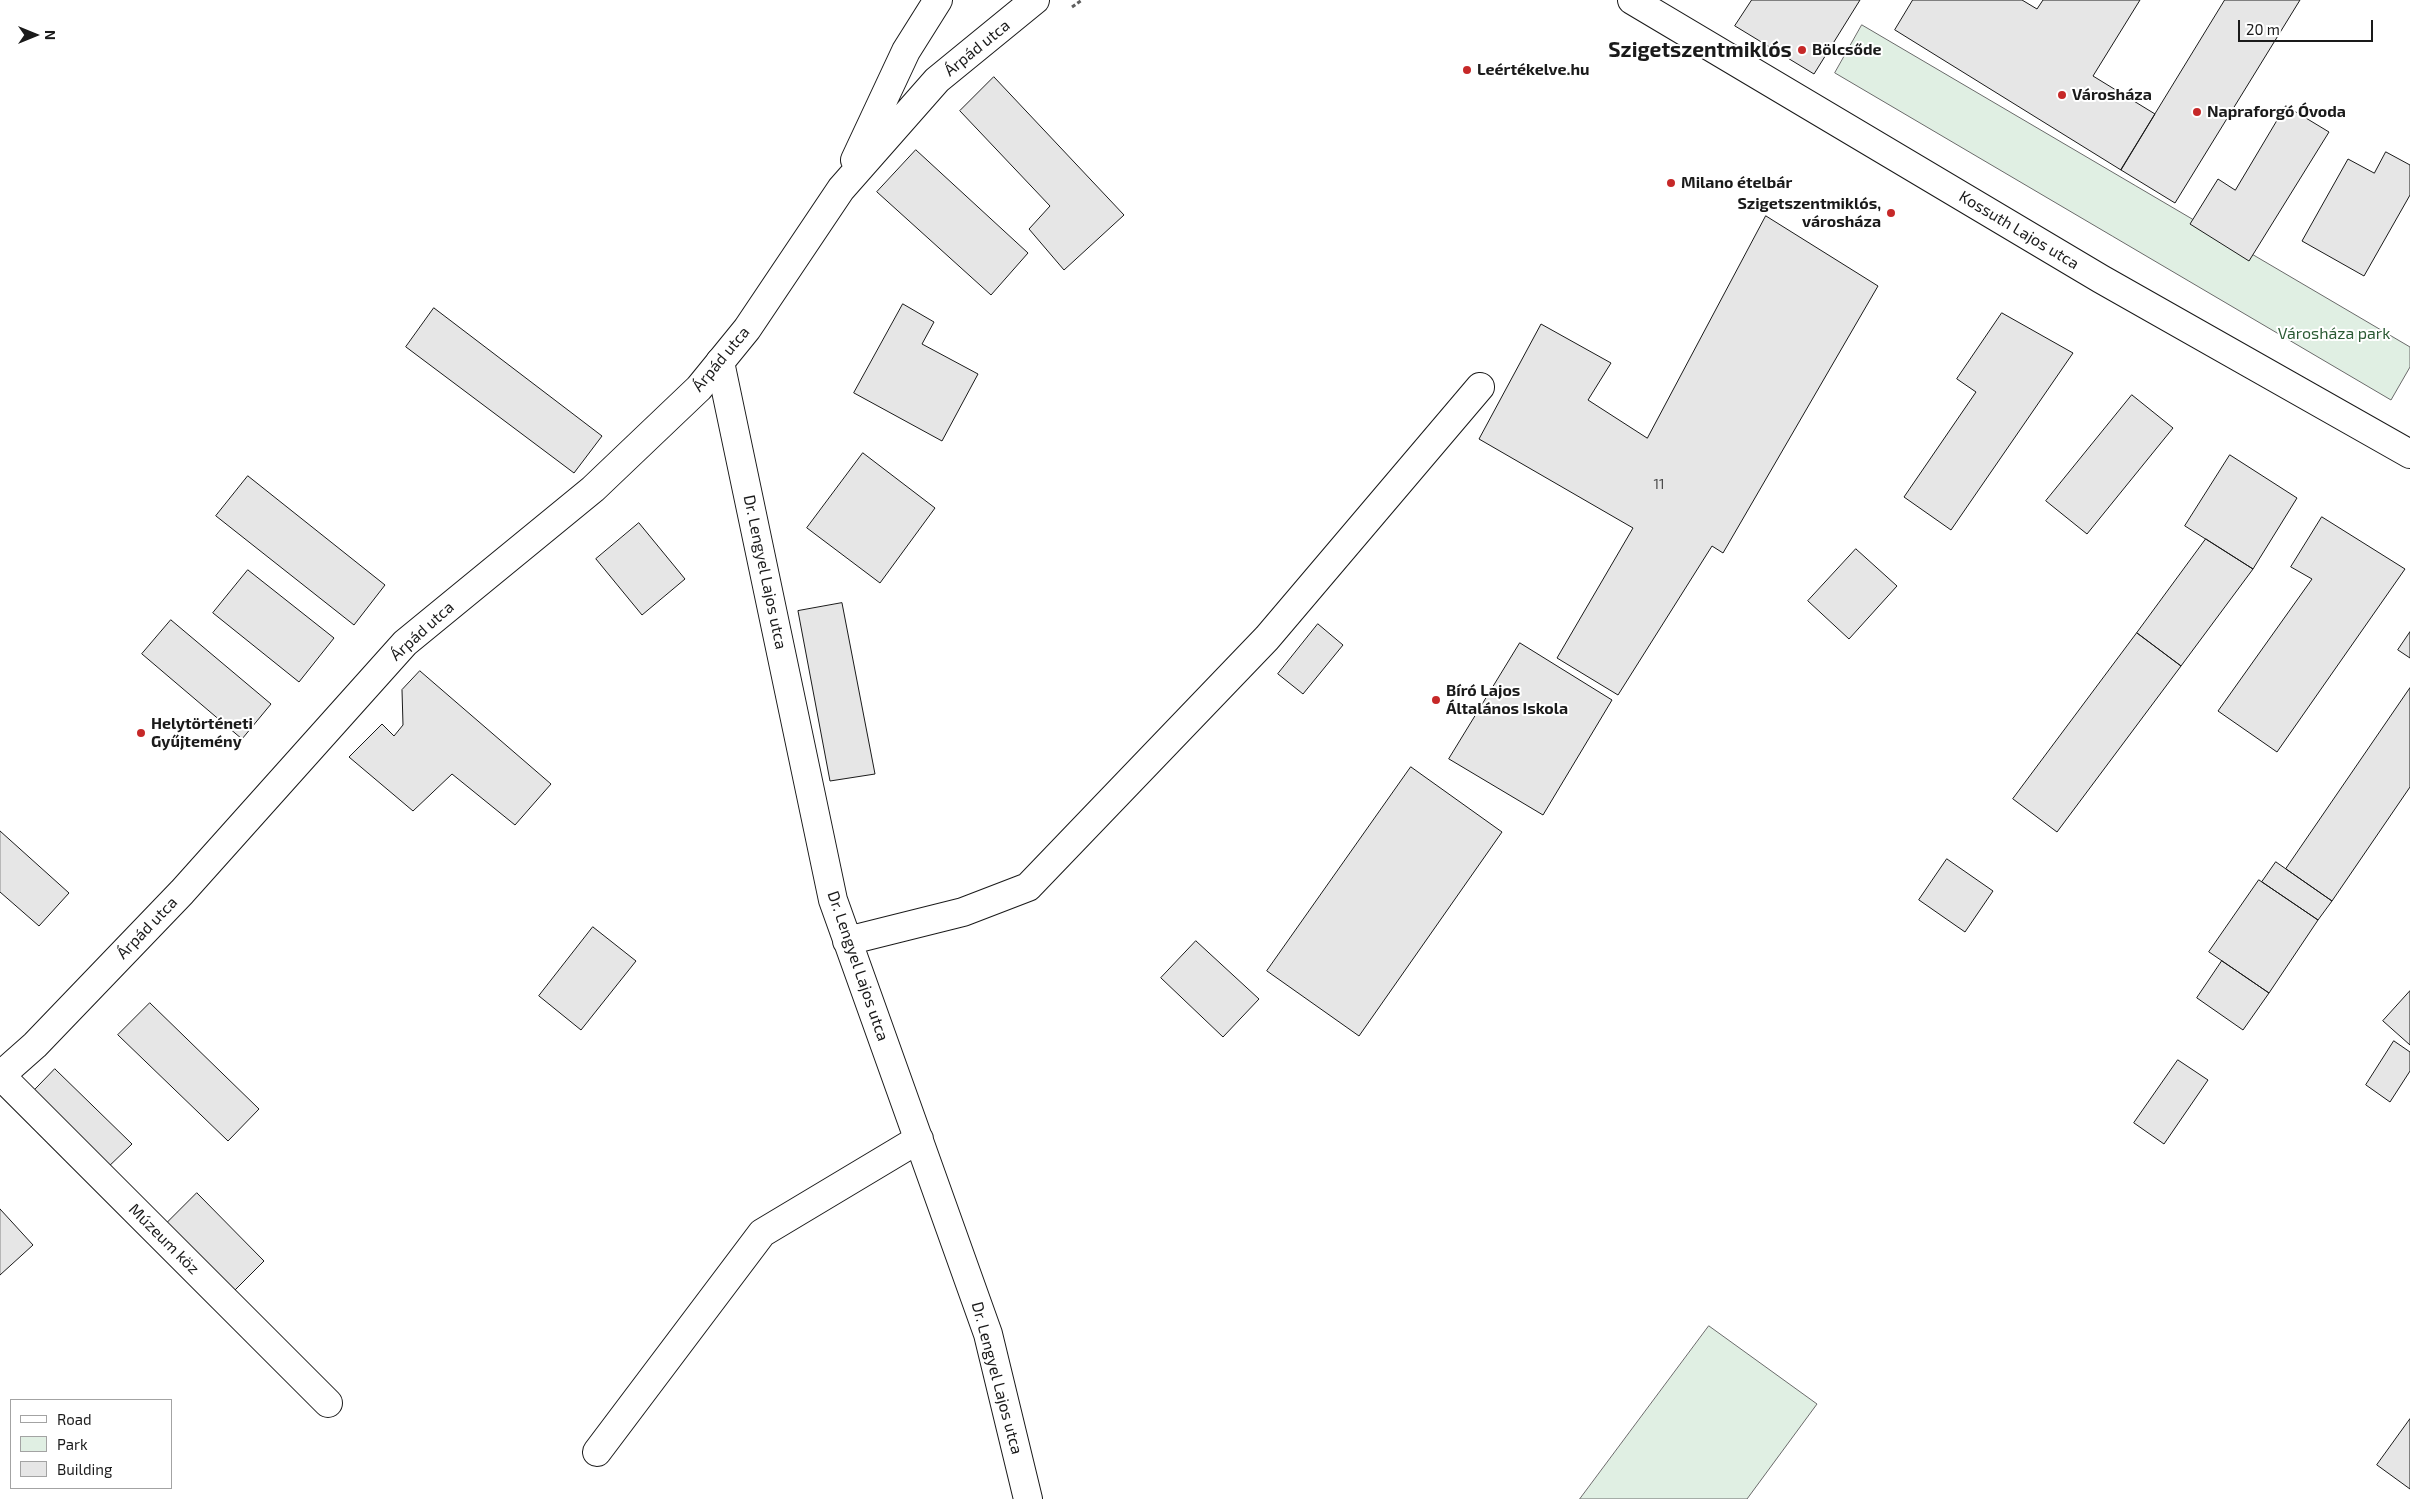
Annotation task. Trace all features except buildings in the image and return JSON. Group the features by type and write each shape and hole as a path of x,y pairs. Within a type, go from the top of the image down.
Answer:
{"street":[{"name":"Árpád utca","path":"841,188 906,51 938,0"},
{"name":"Árpád utca","path":"0,1076 35,1045 182,892 405,643 594,489 699,388 747,329 841,188 937,80 1035,0"},
{"name":"Kossuth Lajos utca","path":"1632,0 2100,279 2410,454"},
{"name":"Dr. Lengyel Lajos utca","path":"720,362 833,900 988,1334 1028,1499"},
{"path":"847,941 963,912 1028,887 1267,638 1480,386"},
{"name":"Múzeum köz","path":"0,1076 328,1403"},
{"path":"597,1452 762,1233 919,1139"}],"green space":[{"name":"Városháza park","path":"1862,25 2410,347 2410,367 2391,400 1835,73"},
{"path":"1709,1326 1817,1404 1747,1499 1580,1499"}],"place":[{"name":"Bölcsőde","path":"1802,50"},
{"name":"Leértékelve.hu","path":"1467,70"},
{"name":"Városháza","path":"2062,95"},
{"name":"Napraforgó Óvoda","path":"2197,112"},
{"name":"Milano ételbár","path":"1671,183"},
{"name":"Szigetszentmiklós, városháza","path":"1891,213"},
{"name":"Bíró Lajos Általános Iskola","path":"1436,700"},
{"name":"Helytörténeti Gyűjtemény","path":"141,733"}],"district":[{"name":"Szigetszentmiklós","path":"1700,50"}]}
